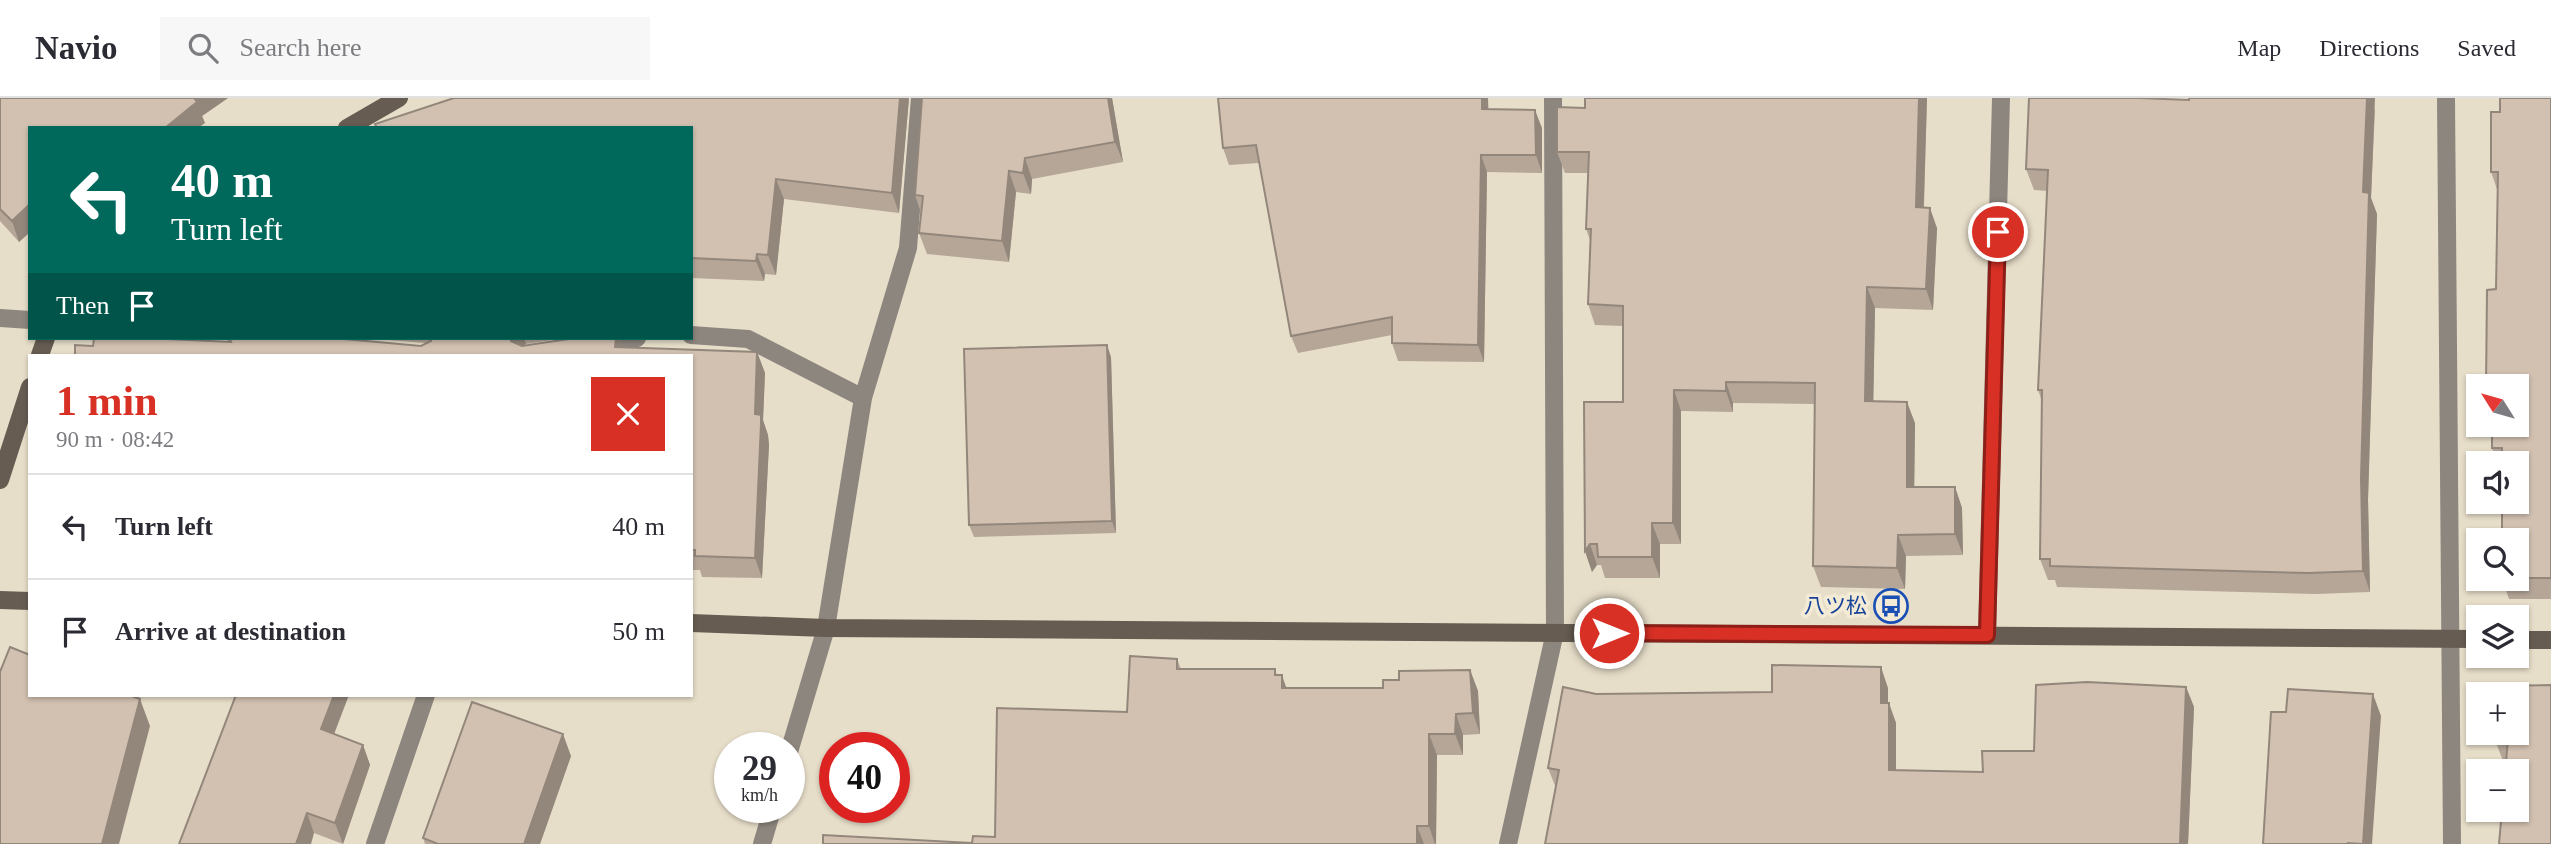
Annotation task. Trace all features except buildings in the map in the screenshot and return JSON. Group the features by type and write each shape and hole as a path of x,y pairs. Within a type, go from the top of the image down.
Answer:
{"street":[{"path":"350,126 399,98"},
{"path":"795,732 826,628 863,398 908,248 920,98"},
{"path":"1508,844 1555,632 1553,98"},
{"path":"1987,635 2001,98"},
{"path":"2446,98 2452,844"},
{"path":"0,318 28,320"},
{"path":"693,335 748,339 863,398"},
{"path":"582,346 623,340"},
{"path":"0,480 28,393"},
{"path":"0,600 28,601"},
{"path":"693,623 826,628 2466,639"},
{"path":"2529,640 2551,640"},
{"path":"375,844 425,697"},
{"path":"762,844 768,823"}],"place":[{"name":"八ツ松","path":"1891,606"}],"route":[{"path":"1609,633 1987,635 1998,232"}]}
